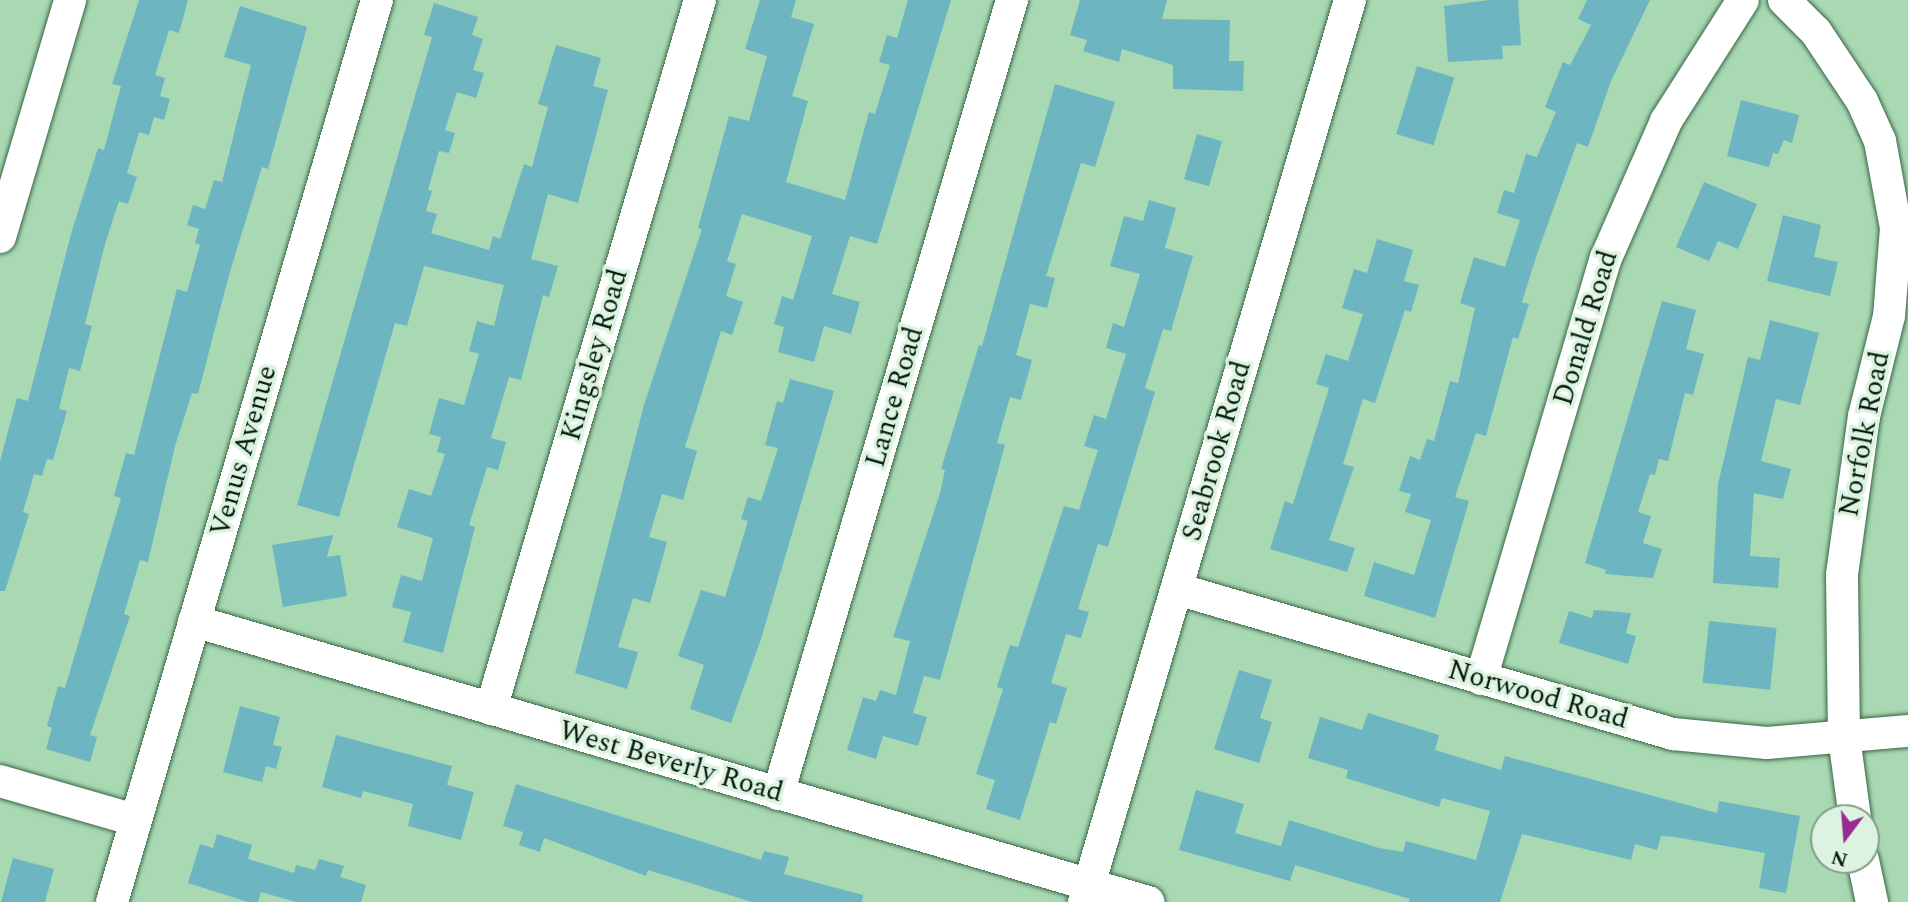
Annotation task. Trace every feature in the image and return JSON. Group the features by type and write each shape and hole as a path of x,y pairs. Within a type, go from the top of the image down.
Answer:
{"street":[{"path":"0,237 70,0"},
{"name":"Venus Avenue","path":"112,902 377,0"},
{"name":"Kingsley Road","path":"491,709 700,0"},
{"name":"Lance Road","path":"778,794 1012,0"},
{"name":"Donald Road","path":"1481,678 1606,258 1666,121 1743,0"},
{"name":"Norfolk Road","path":"1784,0 1816,32 1862,101 1888,174 1896,228 1889,316 1850,495 1840,642 1844,737 1852,804"},
{"name":"Seabrook Road","path":"1087,894 1177,589 1344,1"},
{"name":"Norwood Road","path":"1177,589 1696,738 1767,743 1908,731"},
{"name":"West Beverly Road","path":"194,621 778,794 1087,894 1147,902"},
{"path":"0,781 135,820"},
{"path":"1866,874 1872,902"}],"building":[{"path":"139,0 188,0 179,33 169,30 155,75 165,78 160,96 170,99 164,120 154,117 149,135 139,132 127,173 137,177 128,204 119,201 105,244 85,324 92,326 80,371 69,368 59,409 67,411 53,460 47,459 42,476 34,474 23,512 29,514 5,591 0,591 0,461 17,398 28,401 71,234 98,148 104,150 121,86 112,84"},
{"path":"760,0 796,0 791,17 814,24 792,96 808,101 786,182 845,200 869,112 875,114 890,65 879,62 887,35 897,38 908,0 951,0 877,244 850,236 832,294 860,302 851,334 824,326 814,362 778,352 784,327 774,324 782,296 793,300 812,236 742,214 727,261 736,264 726,296 743,302 732,335 721,331 685,447 697,451 683,500 662,494 649,537 667,542 650,603 633,598 618,647 638,652 627,689 575,673 644,405 702,229 698,228 729,116 749,121 767,56 745,49"},
{"path":"1080,0 1167,0 1162,19 1230,20 1229,61 1244,61 1243,91 1173,89 1173,65 1122,49 1119,62 1083,51 1087,40 1070,35"},
{"path":"1489,0 1518,0 1521,45 1502,46 1503,59 1448,62 1444,6"},
{"path":"1587,0 1650,0 1611,81 1588,147 1577,143 1537,254 1522,302 1529,304 1518,339 1513,337 1486,436 1476,433 1455,497 1469,501 1435,618 1364,596 1374,562 1414,575 1431,520 1405,512 1411,494 1399,491 1410,456 1420,460 1427,439 1434,441 1450,381 1458,383 1475,308 1460,303 1474,257 1505,267 1520,220 1497,213 1504,190 1514,193 1526,154 1537,157 1556,112 1545,107 1563,62 1570,65 1591,25 1578,19"},
{"path":"434,3 478,17 472,35 483,39 473,70 484,73 476,98 457,92 445,130 455,133 449,153 439,151 428,190 432,191 426,211 437,214 431,233 489,250 493,236 500,239 524,164 532,167 548,107 538,104 556,45 601,58 593,86 608,90 578,203 548,194 531,259 558,266 549,297 543,295 521,380 509,377 491,438 506,442 498,470 487,467 469,525 475,527 443,653 403,642 411,612 392,607 401,575 422,581 433,538 397,527 409,489 431,496 445,454 437,452 441,437 429,434 439,398 464,405 479,354 469,351 477,321 494,326 504,285 424,266 407,326 395,323 339,517 297,505 432,37 424,35"},
{"path":"240,6 307,27 268,169 262,167 229,275 198,394 192,393 175,446 148,562 140,560 124,614 130,616 90,735 97,737 90,762 46,749 52,728 47,726 58,686 65,688 121,498 114,496 126,453 134,455 177,289 187,292 200,245 195,243 199,229 187,225 193,205 205,209 214,180 222,182 251,65 224,57"},
{"path":"1417,66 1454,77 1434,145 1396,134"},
{"path":"1055,84 1115,102 1095,167 1081,163 1046,276 1055,278 1047,308 1030,304 1016,355 1032,360 1021,400 1010,397 997,443 1005,445 940,680 924,676 913,713 927,717 918,746 883,736 876,759 847,750 863,697 876,701 880,690 896,695 910,641 893,637 940,493 945,470 941,469 979,345 982,346"},
{"path":"1741,100 1799,115 1792,143 1784,140 1778,154 1773,153 1769,167 1727,156"},
{"path":"1197,134 1222,141 1209,186 1184,179"},
{"path":"1704,182 1757,204 1738,249 1718,241 1709,261 1676,247"},
{"path":"1149,200 1176,208 1165,248 1193,256 1171,331 1163,329 1145,388 1155,392 1108,547 1098,544 1078,609 1089,612 1081,638 1066,634 1051,683 1067,688 1056,724 1050,722 1020,820 986,809 995,780 976,774 1003,689 997,687 1010,645 1018,647 1064,506 1079,510 1098,450 1084,446 1094,415 1106,419 1126,354 1106,348 1113,323 1124,327 1140,274 1110,266 1124,216 1143,221"},
{"path":"1783,215 1821,225 1814,257 1838,262 1830,296 1767,281"},
{"path":"1377,239 1413,250 1404,281 1419,285 1411,312 1405,310 1375,403 1363,399 1343,464 1354,467 1329,540 1355,548 1347,572 1270,549 1285,501 1293,504 1329,388 1316,384 1326,354 1348,361 1363,314 1342,308 1354,269 1367,273"},
{"path":"1662,301 1696,310 1686,349 1704,354 1693,395 1685,393 1668,461 1659,459 1655,475 1650,474 1638,512 1651,516 1643,543 1662,549 1653,578 1605,574 1606,570 1585,563"},
{"path":"1770,320 1819,333 1800,405 1776,399 1761,461 1791,469 1783,499 1754,493 1750,556 1780,558 1778,588 1713,583 1718,484 1748,357 1760,360"},
{"path":"790,379 834,391 761,639 731,723 690,709 704,665 678,656 701,590 725,597 748,521 741,519 748,497 761,501 778,448 765,445 777,401 783,403"},
{"path":"333,535 327,557 340,555 347,596 283,607 272,545"},
{"path":"1594,610 1631,613 1626,633 1636,636 1628,664 1559,643 1569,611 1592,618"},
{"path":"1709,621 1777,628 1770,690 1703,683"},
{"path":"1239,670 1272,680 1260,718 1272,722 1259,763 1214,749"},
{"path":"240,706 280,717 273,745 282,747 276,769 266,766 262,782 223,772"},
{"path":"1368,713 1439,735 1435,750 1501,770 1505,756 1717,813 1719,801 1800,816 1786,893 1759,888 1765,853 1661,836 1657,850 1635,844 1631,860 1522,834 1500,902 1409,902 1410,899 1295,865 1290,881 1179,850 1196,790 1244,804 1235,833 1281,846 1289,820 1379,848 1403,852 1406,841 1476,860 1490,811 1442,798 1439,807 1346,778 1348,770 1308,758 1320,717 1362,730"},
{"path":"336,735 452,766 447,785 474,792 461,840 408,826 413,804 363,791 361,798 322,787"},
{"path":"516,784 761,860 764,851 789,857 784,874 863,895 862,902 752,902 648,870 646,876 544,838 540,852 519,845 523,832 503,826"},
{"path":"217,834 252,845 248,859 294,873 296,865 315,870 319,859 344,866 340,877 366,885 361,902 296,902 261,892 258,902 248,902 188,883 200,844 213,848"},
{"path":"13,858 54,869 45,902 1,902"}]}
